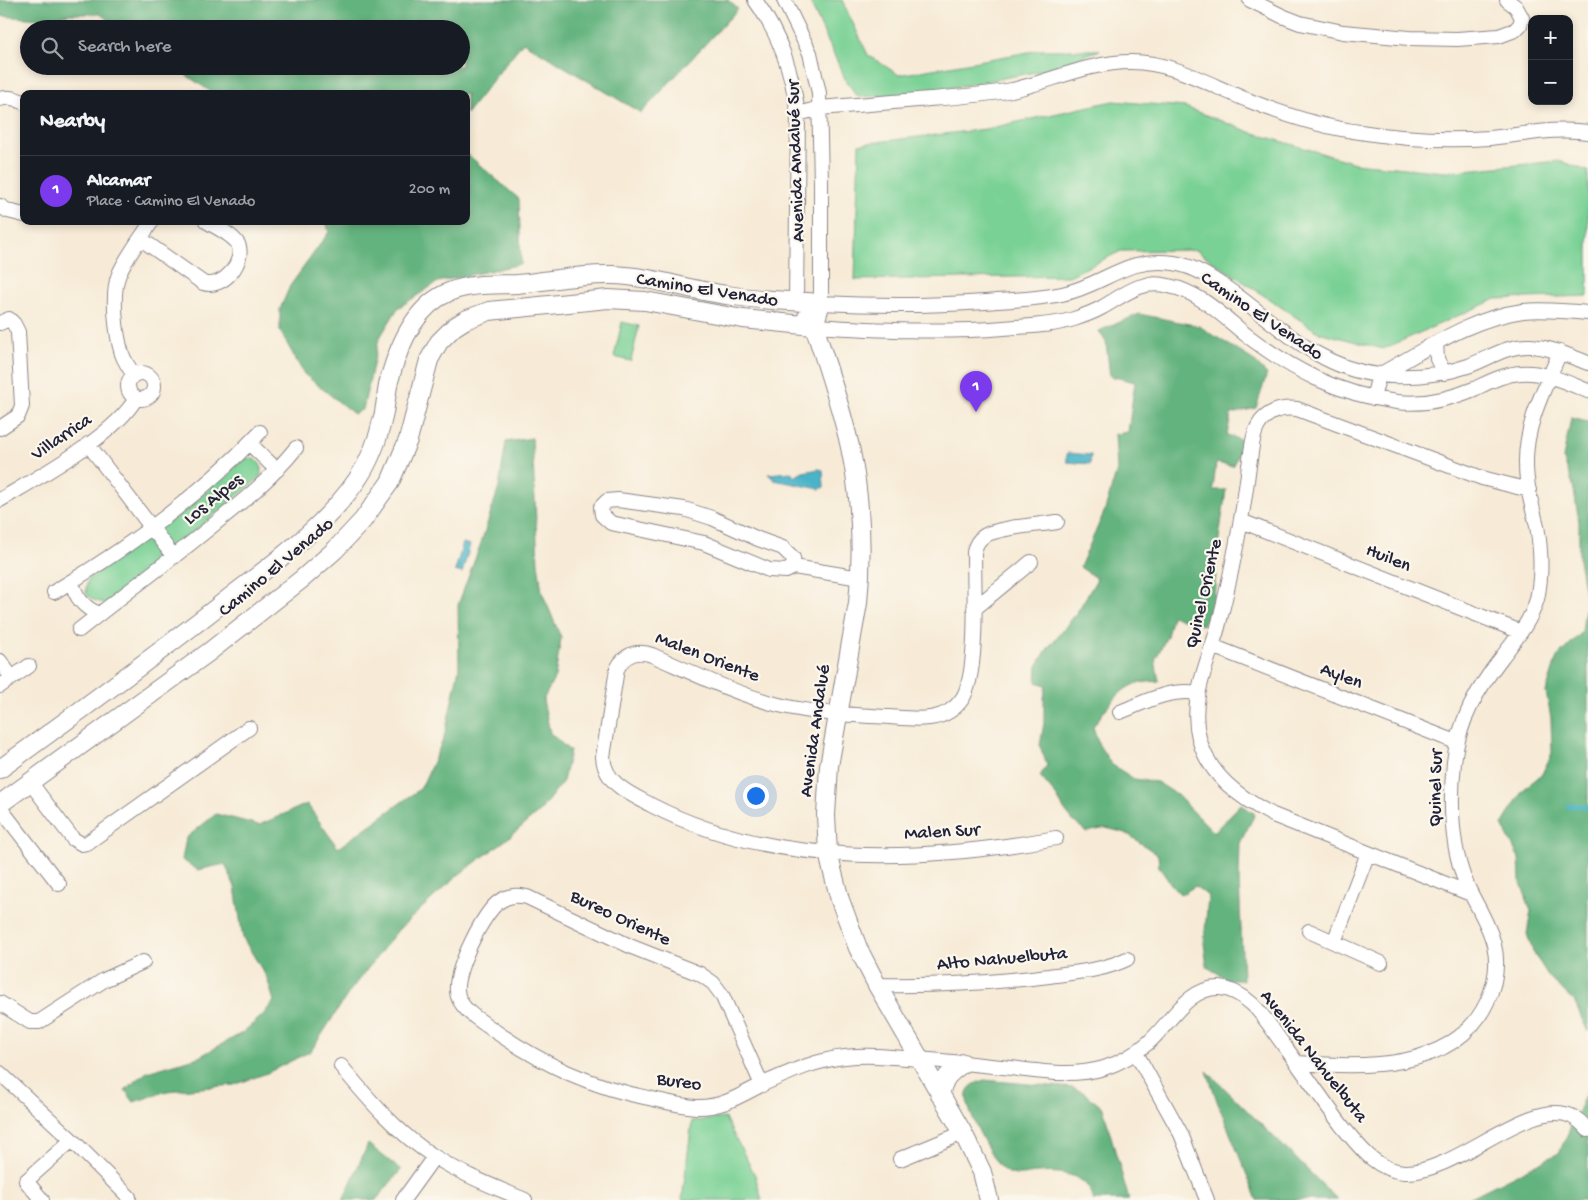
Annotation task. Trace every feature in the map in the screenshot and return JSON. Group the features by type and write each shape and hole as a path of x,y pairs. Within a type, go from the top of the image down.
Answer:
{"street":[{"path":"754,0 770,23 785,55 794,86 798,114 796,301"},
{"name":"Avenida Andalué Sur","path":"784,0 810,53 820,108 821,303 814,326"},
{"path":"1250,0 1300,23 1360,34 1432,39 1499,36 1515,30 1520,25 1522,18 1520,12 1507,0"},
{"path":"798,114 820,108 983,95 1036,84 1086,68 1131,62 1171,68 1283,113 1307,121 1358,132 1419,139 1450,140 1499,137 1554,130 1588,132"},
{"path":"0,99 9,97 20,101"},
{"path":"0,206 8,211 20,214"},
{"path":"136,398 130,393 128,385 134,374 123,356 120,345 117,327 116,290 122,268 149,225"},
{"path":"141,238 203,283 216,284 223,280 238,262 240,250 236,241 212,225"},
{"name":"Camino El Venado","path":"0,769 191,628 303,538 334,508 356,482 376,445 394,362 412,323 430,304 448,292 466,287 518,284 594,275 615,275 726,295 796,301 911,305 954,304 1048,296 1076,290 1135,264 1156,262 1177,264 1210,276 1245,301 1285,334 1320,355 1361,372 1379,375 1414,376 1444,373 1471,365 1496,353 1520,347 1538,347 1560,352 1588,364"},
{"name":"Camino El Venado","path":"0,804 209,652 321,563 348,537 376,503 390,482 404,451 429,360 439,342 465,320 490,311 608,298 645,301 743,319 814,326 865,330 967,330 1055,323 1086,315 1132,289 1150,285 1167,285 1179,288 1203,301 1262,346 1309,376 1343,391 1400,402 1428,402 1455,396 1510,374 1523,372 1549,377 1588,391"},
{"name":"Avenida Andalué","path":"796,301 814,326 844,419 852,456 859,510 860,578 854,628 838,714 827,790 828,853 840,900 858,948 877,986 962,1133 982,1172 989,1200"},
{"path":"1373,398 1379,375 1478,322 1509,314 1541,310 1588,313"},
{"path":"0,323 9,319 18,332 22,406 18,416 0,428"},
{"path":"1436,343 1437,359 1444,373"},
{"name":"Quinel Sur","path":"1296,1063 1381,1064 1413,1060 1442,1048 1466,1030 1485,1008 1494,982 1496,969 1494,943 1471,894 1458,859 1454,834 1452,789 1456,742 1475,697 1521,632 1537,599 1539,580 1537,530 1526,464 1528,435 1532,419 1560,352"},
{"name":"Villarrica","path":"0,500 88,444 121,418 136,398 148,397 154,391 153,378 146,373 134,374"},
{"name":"Quinel Oriente","path":"1471,894 1265,811 1243,798 1225,782 1207,759 1199,738 1195,716 1198,693 1212,646 1241,521 1255,432 1264,418 1280,409 1288,408 1305,412 1482,478 1529,490"},
{"name":"Los Alpes","path":"54,592 152,528 250,444 260,432"},
{"path":"88,444 174,557"},
{"path":"250,444 277,470"},
{"name":"Los Alpes","path":"79,630 174,557 256,490 296,448"},
{"path":"794,568 793,558 786,550 702,514 655,504 618,500 607,501 601,507 602,515 611,523 704,543 769,570 786,572 794,568 860,578"},
{"name":"Huilen","path":"1241,521 1521,632"},
{"name":"Malen Oriente","path":"608,775 603,757 617,669 624,659 634,653 640,652 652,655 725,686 778,704 816,712 927,719 935,718 950,711 962,700 968,686 974,641 974,552 980,539 999,530 1057,522"},
{"path":"974,609 1031,562"},
{"path":"72,581 81,602 99,614"},
{"path":"191,628 209,652"},
{"name":"Aylen","path":"1212,646 1456,742"},
{"path":"0,661 12,678"},
{"path":"0,686 28,666"},
{"path":"1120,712 1174,692 1198,693"},
{"path":"30,782 73,839 82,844 87,843 249,728"},
{"name":"Malen Sur","path":"608,775 632,795 673,815 707,829 764,844 828,853 901,855 950,853 1056,838"},
{"path":"0,808 59,884"},
{"path":"1334,942 1368,853"},
{"name":"Bureo Oriente","path":"457,991 461,970 468,950 491,909 508,897 518,895 527,897 632,948 707,978 722,995 762,1085"},
{"path":"1309,931 1381,963"},
{"name":"Alto Nahuelbuta","path":"877,986 954,985 1015,980 1093,971 1127,959"},
{"path":"2,1007 30,1022 39,1022 104,980 143,962"},
{"name":"Avenida Nahuelbuta","path":"920,1059 1043,1072 1081,1072 1107,1067 1136,1053 1151,1041 1188,1001 1204,991 1218,988 1231,990 1258,1010 1323,1101 1365,1154 1379,1164 1396,1171 1418,1172 1436,1166 1519,1123 1544,1115 1570,1115 1586,1126 1588,1130"},
{"name":"Bureo","path":"457,991 458,998 466,1009 519,1047 553,1067 597,1085 636,1096 698,1107 722,1104 803,1067 842,1057 873,1055 920,1059"},
{"path":"1136,1053 1181,1134 1207,1200"},
{"path":"940,1095 942,1083 947,1076 963,1063"},
{"path":"341,1066 392,1123 434,1157 526,1200"},
{"path":"0,1073 72,1140 129,1197"},
{"path":"900,1159 962,1133"},
{"path":"42,1200 26,1181 72,1140"},
{"path":"403,1200 434,1157"}],"green space":[{"path":"0,0 728,0 738,9 641,113 523,42 470,109 470,90 208,90 186,75 470,75 470,20 108,20 100,14 69,14 41,19 0,16"},
{"path":"809,0 842,0 868,55 899,75 1040,50 1100,50 1041,71 919,94 858,97 846,81"},
{"path":"1113,101 1185,107 1250,132 1355,163 1444,172 1560,161 1588,171 1588,296 1496,299 1383,349 1318,332 1196,250 1121,251 1069,276 855,280 859,144 986,129"},
{"path":"470,156 519,199 521,264 438,282 398,308 379,339 363,409 354,414 304,374 280,331 280,309 290,286 329,232 327,225 470,225"},
{"path":"1139,314 1199,326 1253,360 1267,374 1256,408 1231,414 1227,435 1244,441 1233,466 1216,463 1213,490 1226,490 1219,538 1213,611 1203,625 1172,616 1167,636 1155,660 1159,681 1145,682 1126,689 1110,704 1093,727 1099,745 1111,764 1134,779 1157,782 1176,794 1214,832 1241,804 1255,814 1240,843 1239,878 1243,980 1229,980 1207,967 1204,943 1208,896 1195,886 1181,895 1159,867 1158,855 1126,833 1106,828 1087,832 1073,821 1040,776 1047,765 1040,746 1044,723 1046,685 1036,682 1037,666 1048,648 1076,614 1097,579 1080,567 1105,510 1117,470 1115,434 1128,432 1135,382 1110,376 1106,342 1099,331"},
{"path":"622,322 639,326 631,361 614,357"},
{"path":"1571,418 1588,422 1588,1032 1574,1001 1549,977 1533,952 1527,934 1531,911 1520,880 1519,858 1502,825 1523,790 1542,774 1552,753 1551,718 1546,692 1557,657 1582,632 1586,599 1579,560 1579,522 1573,485 1563,458"},
{"path":"532,438 538,563 542,592 561,638 555,677 543,700 550,733 570,751 563,781 540,811 507,839 457,876 398,930 350,991 311,1051 267,1073 234,1085 167,1091 134,1102 125,1090 147,1072 199,1057 242,1033 263,1015 274,1001 267,978 243,938 235,887 225,864 198,870 182,860 186,838 216,814 259,825 307,804 338,848 421,788 444,738 459,668 458,605 499,487 506,442"},
{"path":"248,458 254,459 260,464 262,473 258,479 108,601 104,603 90,598 86,592 89,578 184,511 241,461"},
{"path":"1207,1071 1338,1200 1257,1200 1217,1101"},
{"path":"984,1080 1073,1088 1083,1092 1103,1108 1129,1200 1093,1200 1086,1185 1073,1176 1056,1173 1015,1175 1008,1173 999,1166 978,1130 967,1099 967,1093 970,1088"},
{"path":"1588,1089 1588,1200 1465,1200 1559,1153"},
{"path":"725,1118 755,1175 762,1200 682,1200 692,1121"},
{"path":"368,1144 401,1170 376,1200 343,1200"}],"water":[{"path":"1067,453 1091,455 1090,464 1067,462"},
{"path":"823,470 824,487 820,489 774,480 768,474 791,472 794,477 803,472"},
{"path":"463,543 470,545 462,573 455,571"}],"waterway":[{"path":"1568,806 1585,806 1588,809"}],"place":[{"name":"Alcamar","path":"976,412"}]}
